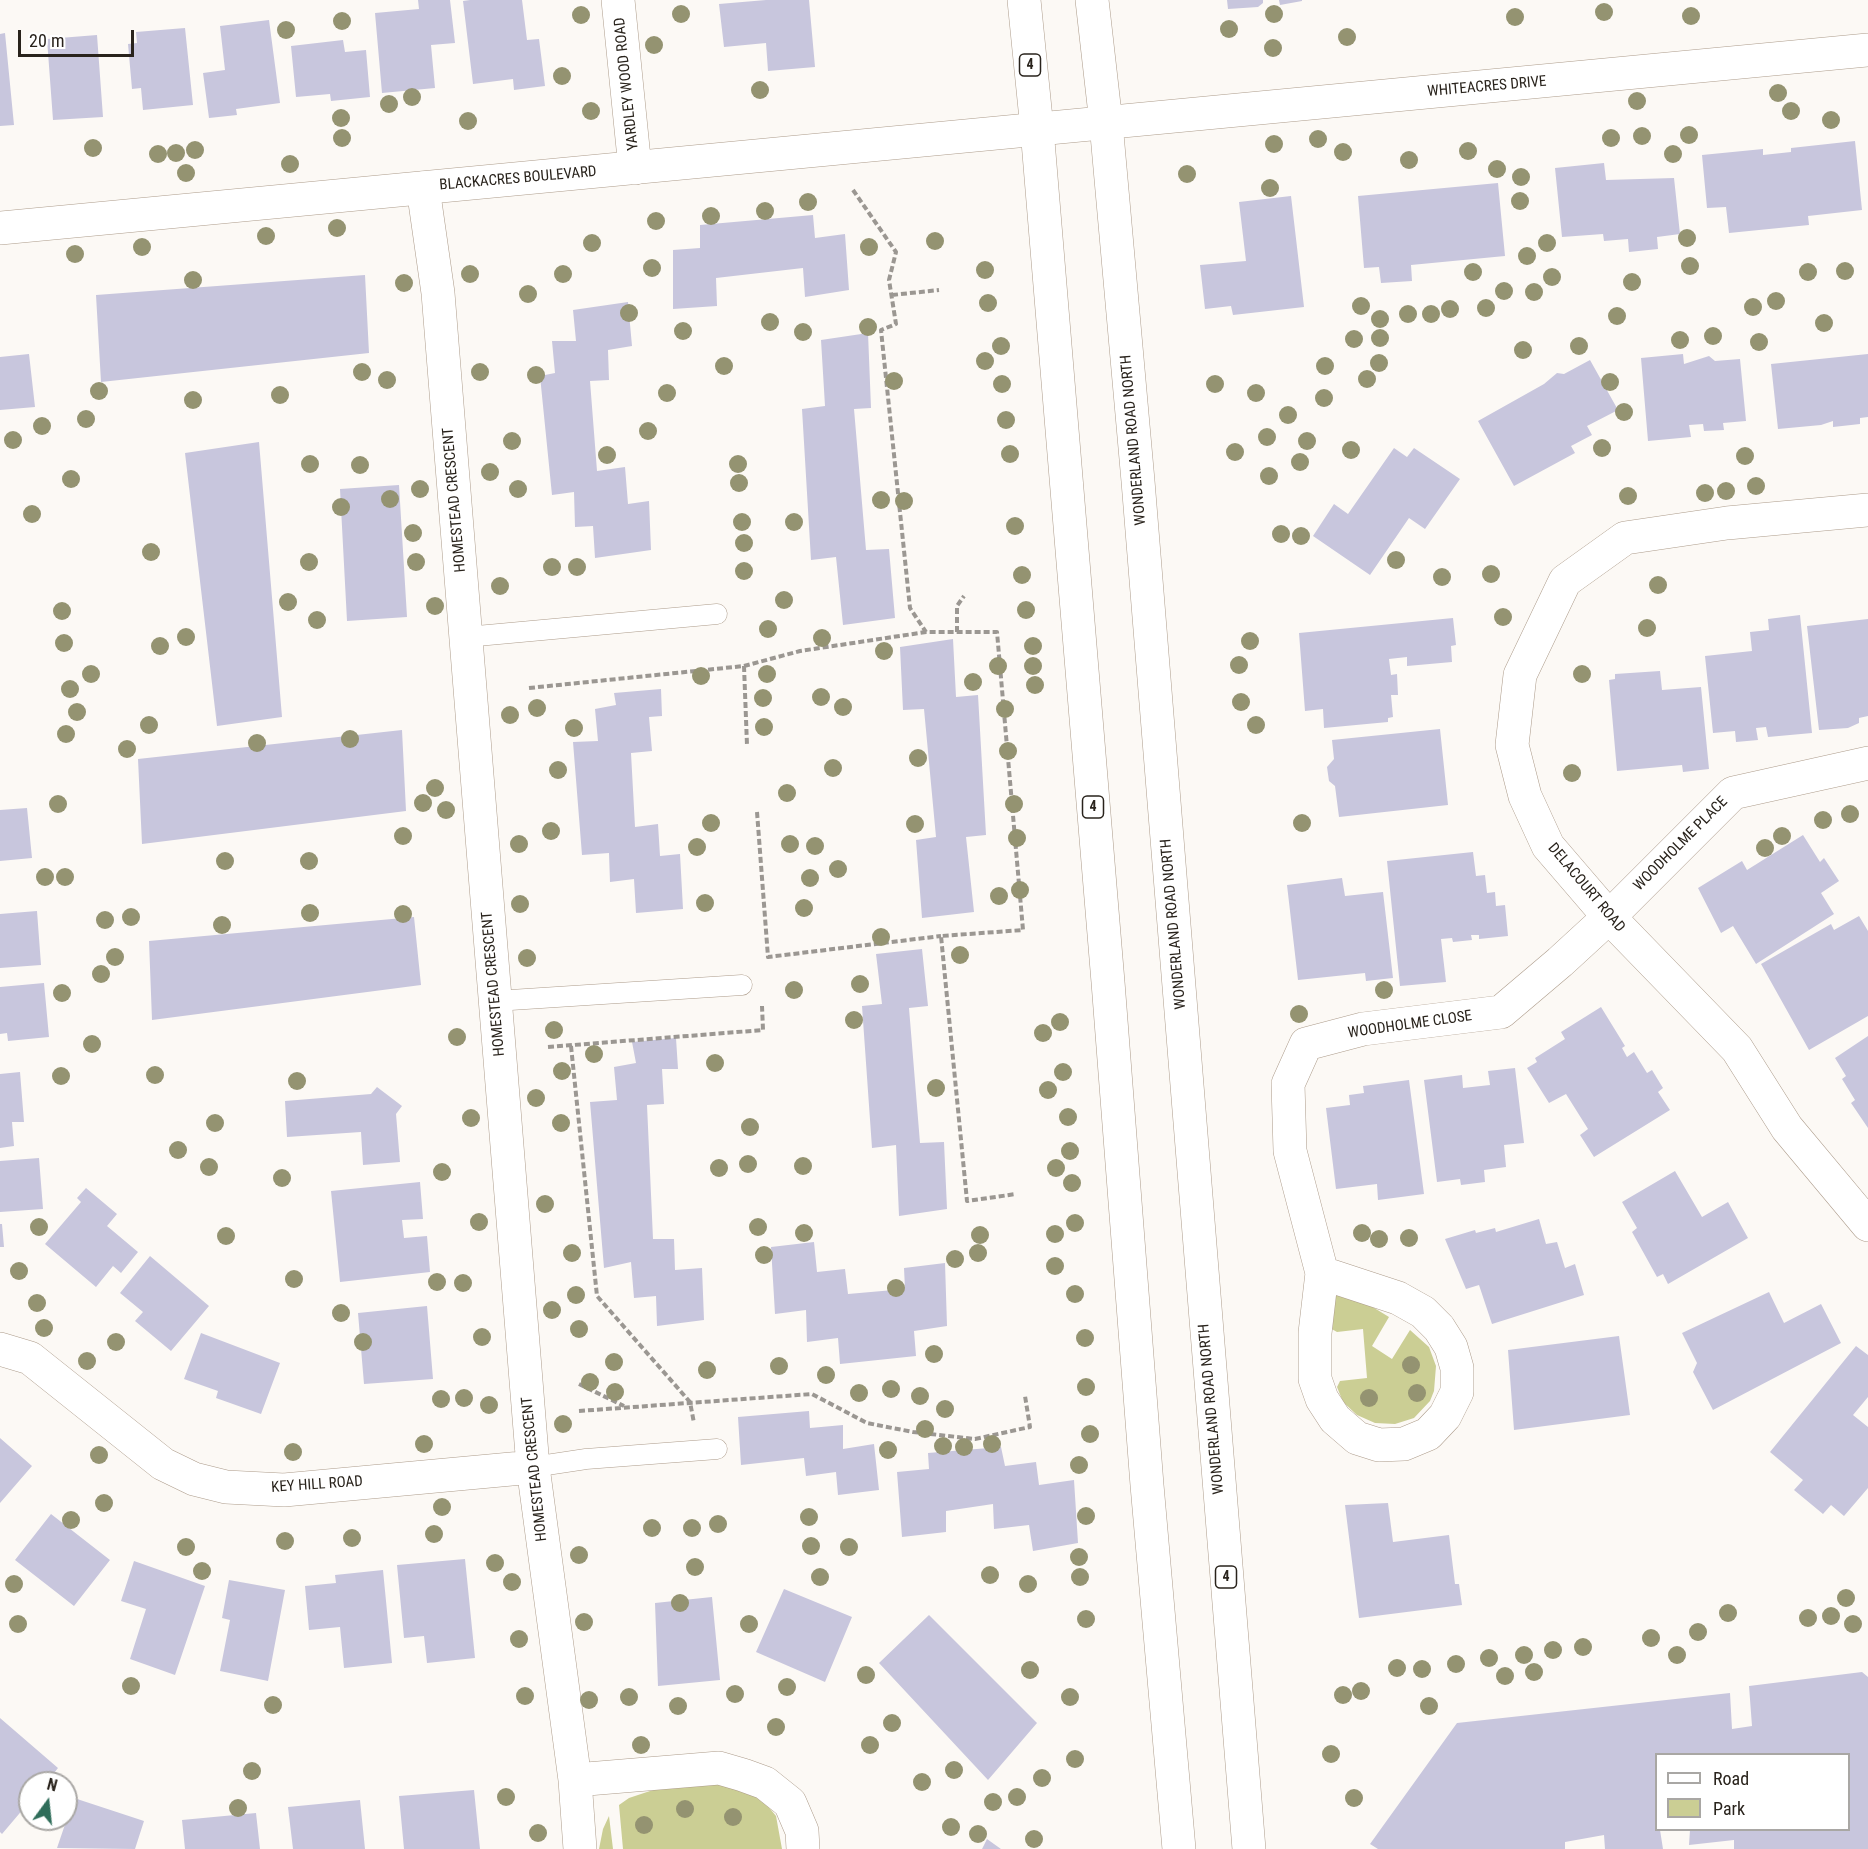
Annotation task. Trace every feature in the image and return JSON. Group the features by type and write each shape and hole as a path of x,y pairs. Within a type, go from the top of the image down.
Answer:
{"street":[{"name":"YARDLEY WOOD ROAD","path":"618,0 635,168"},
{"name":"4","path":"1024,0 1179,1849"},
{"name":"WONDERLAND ROAD NORTH","path":"1092,0 1106,123 1140,504 1249,1849"},
{"name":"WHITEACRES DRIVE","path":"1036,129 1868,50"},
{"name":"BLACKACRES BOULEVARD","path":"0,228 1036,129"},
{"name":"HOMESTEAD CRESCENT","path":"423,188 438,293 533,1467 575,1780 580,1849"},
{"name":"DELACOURT ROAD","path":"1868,510 1727,523 1625,538 1565,581 1520,675 1512,745 1525,796 1548,846 1609,917 1737,1049 1787,1128 1868,1225"},
{"name":"WOODHOLME PLACE","path":"1609,917 1733,793 1868,763"},
{"name":"WOODHOLME CLOSE","path":"1322,1273 1398,1298 1423,1312 1439,1328 1451,1347 1457,1368 1457,1392 1445,1416 1428,1434 1404,1444 1379,1445 1368,1442 1357,1438 1335,1419 1322,1399 1315,1379 1314,1356 1322,1273 1290,1151 1288,1084 1306,1044 1363,1029 1501,1012 1609,917"},
{"name":"KEY HILL ROAD","path":"0,1349 30,1358 163,1464 194,1479 226,1487 284,1490 533,1467"},
{"path":"575,1780 718,1768 743,1775 765,1783 790,1803 802,1831 803,1849"}],"lane":[{"path":"466,636 717,614"},
{"path":"495,1001 742,985"},
{"path":"533,1467 586,1459 708,1449"}],"path":[{"path":"853,190 896,252 889,280 896,324 881,330 910,608 926,632"},
{"path":"892,295 939,290"},
{"path":"957,632 957,606 964,596"},
{"path":"529,688 744,666 800,651 926,632 997,633 1023,930 941,936 768,957 757,812"},
{"path":"744,666 747,745"},
{"path":"941,936 967,1201 1016,1194"},
{"path":"548,1047 763,1030 761,1003"},
{"path":"571,1046 597,1296 690,1402 708,1449"},
{"path":"579,1384 626,1407"},
{"path":"579,1411 812,1394 867,1423 913,1432 975,1438 1030,1427 1025,1396"}],"green space":[{"path":"1340,1293 1353,1295 1389,1317 1372,1346 1392,1359 1410,1330 1429,1347 1436,1366 1434,1391 1430,1401 1414,1418 1395,1424 1375,1423 1357,1415 1343,1402 1337,1387 1340,1381 1367,1378 1363,1329 1337,1332 1330,1328 1335,1295"},
{"path":"716,1782 743,1787 767,1805 776,1816 782,1849 623,1849 619,1805 629,1798 653,1790"},
{"path":"609,1816 613,1849 599,1849 603,1829"}],"building":[{"path":"418,0 450,0 455,43 431,45 435,88 382,93 375,13 419,9"},
{"path":"522,0 527,40 539,39 545,86 514,90 513,79 473,84 463,1"},
{"path":"766,0 809,0 815,67 768,71 766,43 724,47 719,4"},
{"path":"1227,0 1263,0 1263,3 1258,7 1228,9"},
{"path":"1279,0 1302,0 1302,1 1280,5"},
{"path":"269,20 280,103 236,109 237,115 209,118 203,73 225,70 220,26"},
{"path":"185,28 193,105 143,110 141,88 132,89 128,44 137,43 136,32"},
{"path":"5,33 14,125 0,126 0,34"},
{"path":"97,35 103,117 53,120 47,39"},
{"path":"343,40 345,52 366,50 370,97 331,101 330,94 296,97 291,46"},
{"path":"1855,141 1862,210 1808,216 1809,225 1729,233 1726,207 1707,208 1702,155 1763,149 1763,155 1791,152 1791,148"},
{"path":"1604,163 1606,180 1674,178 1680,234 1657,237 1658,249 1629,252 1628,239 1604,241 1603,234 1562,237 1555,168"},
{"path":"1498,183 1505,256 1411,265 1412,281 1381,283 1379,267 1364,268 1358,196"},
{"path":"1291,196 1304,307 1233,315 1231,306 1205,309 1200,265 1246,261 1239,202"},
{"path":"813,215 815,238 845,234 849,290 805,297 803,268 716,278 717,306 673,309 673,250 700,248 700,225"},
{"path":"365,275 369,353 101,382 96,295"},
{"path":"628,302 632,346 608,350 609,380 590,381 597,471 625,467 628,504 649,501 651,550 595,558 593,526 575,527 574,492 552,495 540,376 555,373 552,341 576,341 573,310"},
{"path":"868,333 871,408 854,409 866,550 889,549 895,618 843,625 836,557 811,560 802,409 825,406 821,340"},
{"path":"29,354 35,407 0,410 0,357"},
{"path":"1683,354 1684,364 1709,356 1715,361 1740,359 1746,421 1723,423 1724,430 1704,431 1703,424 1689,425 1691,437 1648,441 1641,358"},
{"path":"1868,354 1868,417 1860,418 1860,424 1833,427 1833,421 1821,425 1778,429 1771,364"},
{"path":"1590,360 1618,410 1587,426 1592,435 1571,446 1575,453 1514,486 1478,421 1544,384 1557,373 1564,374"},
{"path":"259,442 282,717 217,726 185,453"},
{"path":"1394,448 1407,457 1414,448 1460,479 1425,529 1409,518 1370,575 1313,536 1334,504 1348,514"},
{"path":"399,485 407,617 347,621 340,489"},
{"path":"1800,615 1812,733 1768,737 1766,727 1756,728 1758,740 1736,742 1735,731 1713,733 1705,656 1752,651 1750,632 1769,630 1768,619"},
{"path":"1453,618 1456,645 1451,646 1452,662 1407,666 1407,657 1389,659 1391,675 1397,674 1398,695 1391,695 1393,717 1388,718 1388,722 1324,728 1323,709 1305,711 1299,633"},
{"path":"1868,619 1868,716 1859,718 1859,723 1848,728 1819,730 1807,626"},
{"path":"953,639 956,697 978,695 986,835 966,837 974,912 922,918 916,840 936,837 924,709 903,710 900,647"},
{"path":"1660,671 1662,690 1701,687 1709,769 1683,772 1682,765 1617,771 1609,680 1615,679 1615,674"},
{"path":"661,689 662,716 649,717 652,751 631,753 635,827 658,824 660,856 680,854 683,909 636,913 634,879 610,882 609,853 582,855 573,742 598,741 595,709 616,705 614,693"},
{"path":"1440,729 1448,805 1339,817 1335,786 1329,781 1327,767 1334,759 1332,740"},
{"path":"402,730 406,811 142,844 138,759"},
{"path":"27,808 32,858 0,861 0,810"},
{"path":"1803,835 1820,862 1824,858 1839,881 1821,893 1834,914 1756,964 1733,926 1721,933 1698,888 1742,861 1747,870"},
{"path":"1473,852 1476,876 1485,875 1487,893 1495,892 1496,906 1505,905 1508,936 1479,939 1479,935 1471,935 1472,940 1453,942 1452,938 1441,939 1446,982 1400,986 1387,861"},
{"path":"1342,878 1345,896 1383,892 1393,978 1366,981 1365,973 1298,980 1287,885"},
{"path":"37,911 41,965 0,968 0,914"},
{"path":"1859,916 1868,931 1868,1016 1809,1050 1761,964 1831,924 1834,930"},
{"path":"414,917 421,985 152,1020 149,941"},
{"path":"922,949 928,1006 909,1008 920,1143 944,1142 947,1209 899,1216 896,1145 872,1148 862,1006 882,1004 876,954"},
{"path":"44,983 49,1037 8,1041 7,1033 0,1034 0,987"},
{"path":"1601,1007 1625,1046 1622,1048 1627,1057 1634,1052 1647,1073 1652,1070 1663,1088 1658,1092 1670,1110 1594,1157 1580,1135 1588,1129 1566,1094 1549,1103 1527,1068 1537,1062 1535,1058 1565,1039 1561,1032"},
{"path":"1868,1036 1868,1128 1851,1103 1855,1100 1842,1079 1846,1076 1835,1058"},
{"path":"676,1038 678,1069 662,1069 664,1104 647,1105 653,1239 674,1239 675,1270 702,1268 704,1320 657,1326 656,1296 634,1298 631,1262 604,1268 590,1102 617,1100 614,1067 636,1063 632,1042"},
{"path":"1515,1068 1524,1143 1504,1145 1506,1167 1484,1170 1485,1182 1461,1185 1460,1179 1437,1182 1424,1080 1462,1075 1463,1088 1490,1085 1488,1071"},
{"path":"20,1072 24,1122 12,1122 14,1146 0,1148 0,1074"},
{"path":"1409,1080 1424,1194 1378,1200 1377,1184 1336,1189 1326,1108 1350,1105 1349,1095 1364,1093 1363,1086"},
{"path":"377,1087 402,1106 396,1114 400,1162 363,1165 361,1132 287,1137 285,1101 371,1094"},
{"path":"39,1158 43,1209 0,1212 0,1161"},
{"path":"1675,1171 1702,1217 1728,1202 1748,1238 1668,1284 1663,1274 1657,1277 1632,1232 1637,1228 1622,1202"},
{"path":"420,1182 423,1219 402,1220 404,1238 427,1236 430,1272 340,1282 331,1191"},
{"path":"86,1188 117,1214 107,1226 138,1252 121,1273 113,1266 96,1287 45,1244 81,1202 77,1198"},
{"path":"1539,1219 1546,1244 1557,1242 1565,1268 1575,1264 1584,1295 1492,1324 1479,1285 1466,1289 1445,1239 1475,1230 1476,1233 1495,1228 1496,1232"},
{"path":"0,1224 2,1224 4,1247 0,1247"},
{"path":"814,1242 817,1272 845,1269 848,1294 905,1289 904,1268 945,1263 947,1326 914,1331 916,1356 840,1364 838,1338 807,1342 806,1310 775,1314 771,1247"},
{"path":"150,1256 209,1306 171,1351 135,1321 143,1312 120,1293"},
{"path":"1769,1292 1784,1323 1821,1304 1841,1343 1713,1410 1693,1372 1697,1363 1682,1333"},
{"path":"427,1306 433,1379 364,1384 358,1313"},
{"path":"201,1333 280,1363 261,1414 216,1398 218,1391 184,1379"},
{"path":"1619,1336 1630,1415 1514,1430 1508,1350"},
{"path":"1856,1346 1868,1355 1868,1397 1853,1415 1868,1427 1868,1488 1844,1516 1831,1505 1823,1514 1794,1490 1803,1480 1770,1452"},
{"path":"809,1411 810,1428 843,1425 843,1449 874,1444 879,1490 838,1495 836,1472 806,1476 804,1458 741,1465 738,1417"},
{"path":"0,1438 32,1466 0,1503"},
{"path":"1001,1447 1005,1466 1036,1462 1039,1485 1074,1480 1078,1543 1033,1551 1029,1525 994,1529 993,1504 946,1511 946,1532 902,1537 897,1472 929,1469 928,1453"},
{"path":"1388,1503 1393,1542 1449,1535 1455,1584 1459,1584 1462,1605 1359,1618 1345,1505"},
{"path":"51,1514 110,1560 74,1606 15,1560"},
{"path":"465,1559 475,1658 427,1663 424,1636 404,1638 397,1565"},
{"path":"134,1561 205,1586 175,1675 130,1659 146,1609 121,1601"},
{"path":"383,1570 392,1663 344,1668 340,1627 309,1630 305,1586 336,1583 335,1575"},
{"path":"229,1580 285,1590 268,1681 220,1671 230,1620 222,1618"},
{"path":"784,1589 852,1617 825,1682 756,1652"},
{"path":"712,1597 720,1680 658,1686 655,1603"},
{"path":"929,1615 1037,1723 988,1780 879,1663"},
{"path":"1862,1672 1868,1677 1868,1849 1734,1849 1734,1840 1689,1845 1690,1831 1850,1831 1850,1753 1655,1753 1655,1831 1660,1831 1663,1849 1605,1849 1604,1835 1565,1842 1565,1849 1378,1849 1370,1844 1457,1723 1730,1693 1732,1729 1752,1726 1749,1686"},
{"path":"0,1718 58,1768 56,1771 18,1771 18,1815 2,1834 0,1832"},
{"path":"474,1790 480,1849 404,1849 399,1796"},
{"path":"78,1799 144,1821 135,1849 57,1848 63,1831 78,1831"},
{"path":"360,1800 365,1849 293,1849 288,1807"},
{"path":"256,1813 260,1849 185,1849 182,1820"},
{"path":"987,1839 1001,1849 982,1849"}]}
